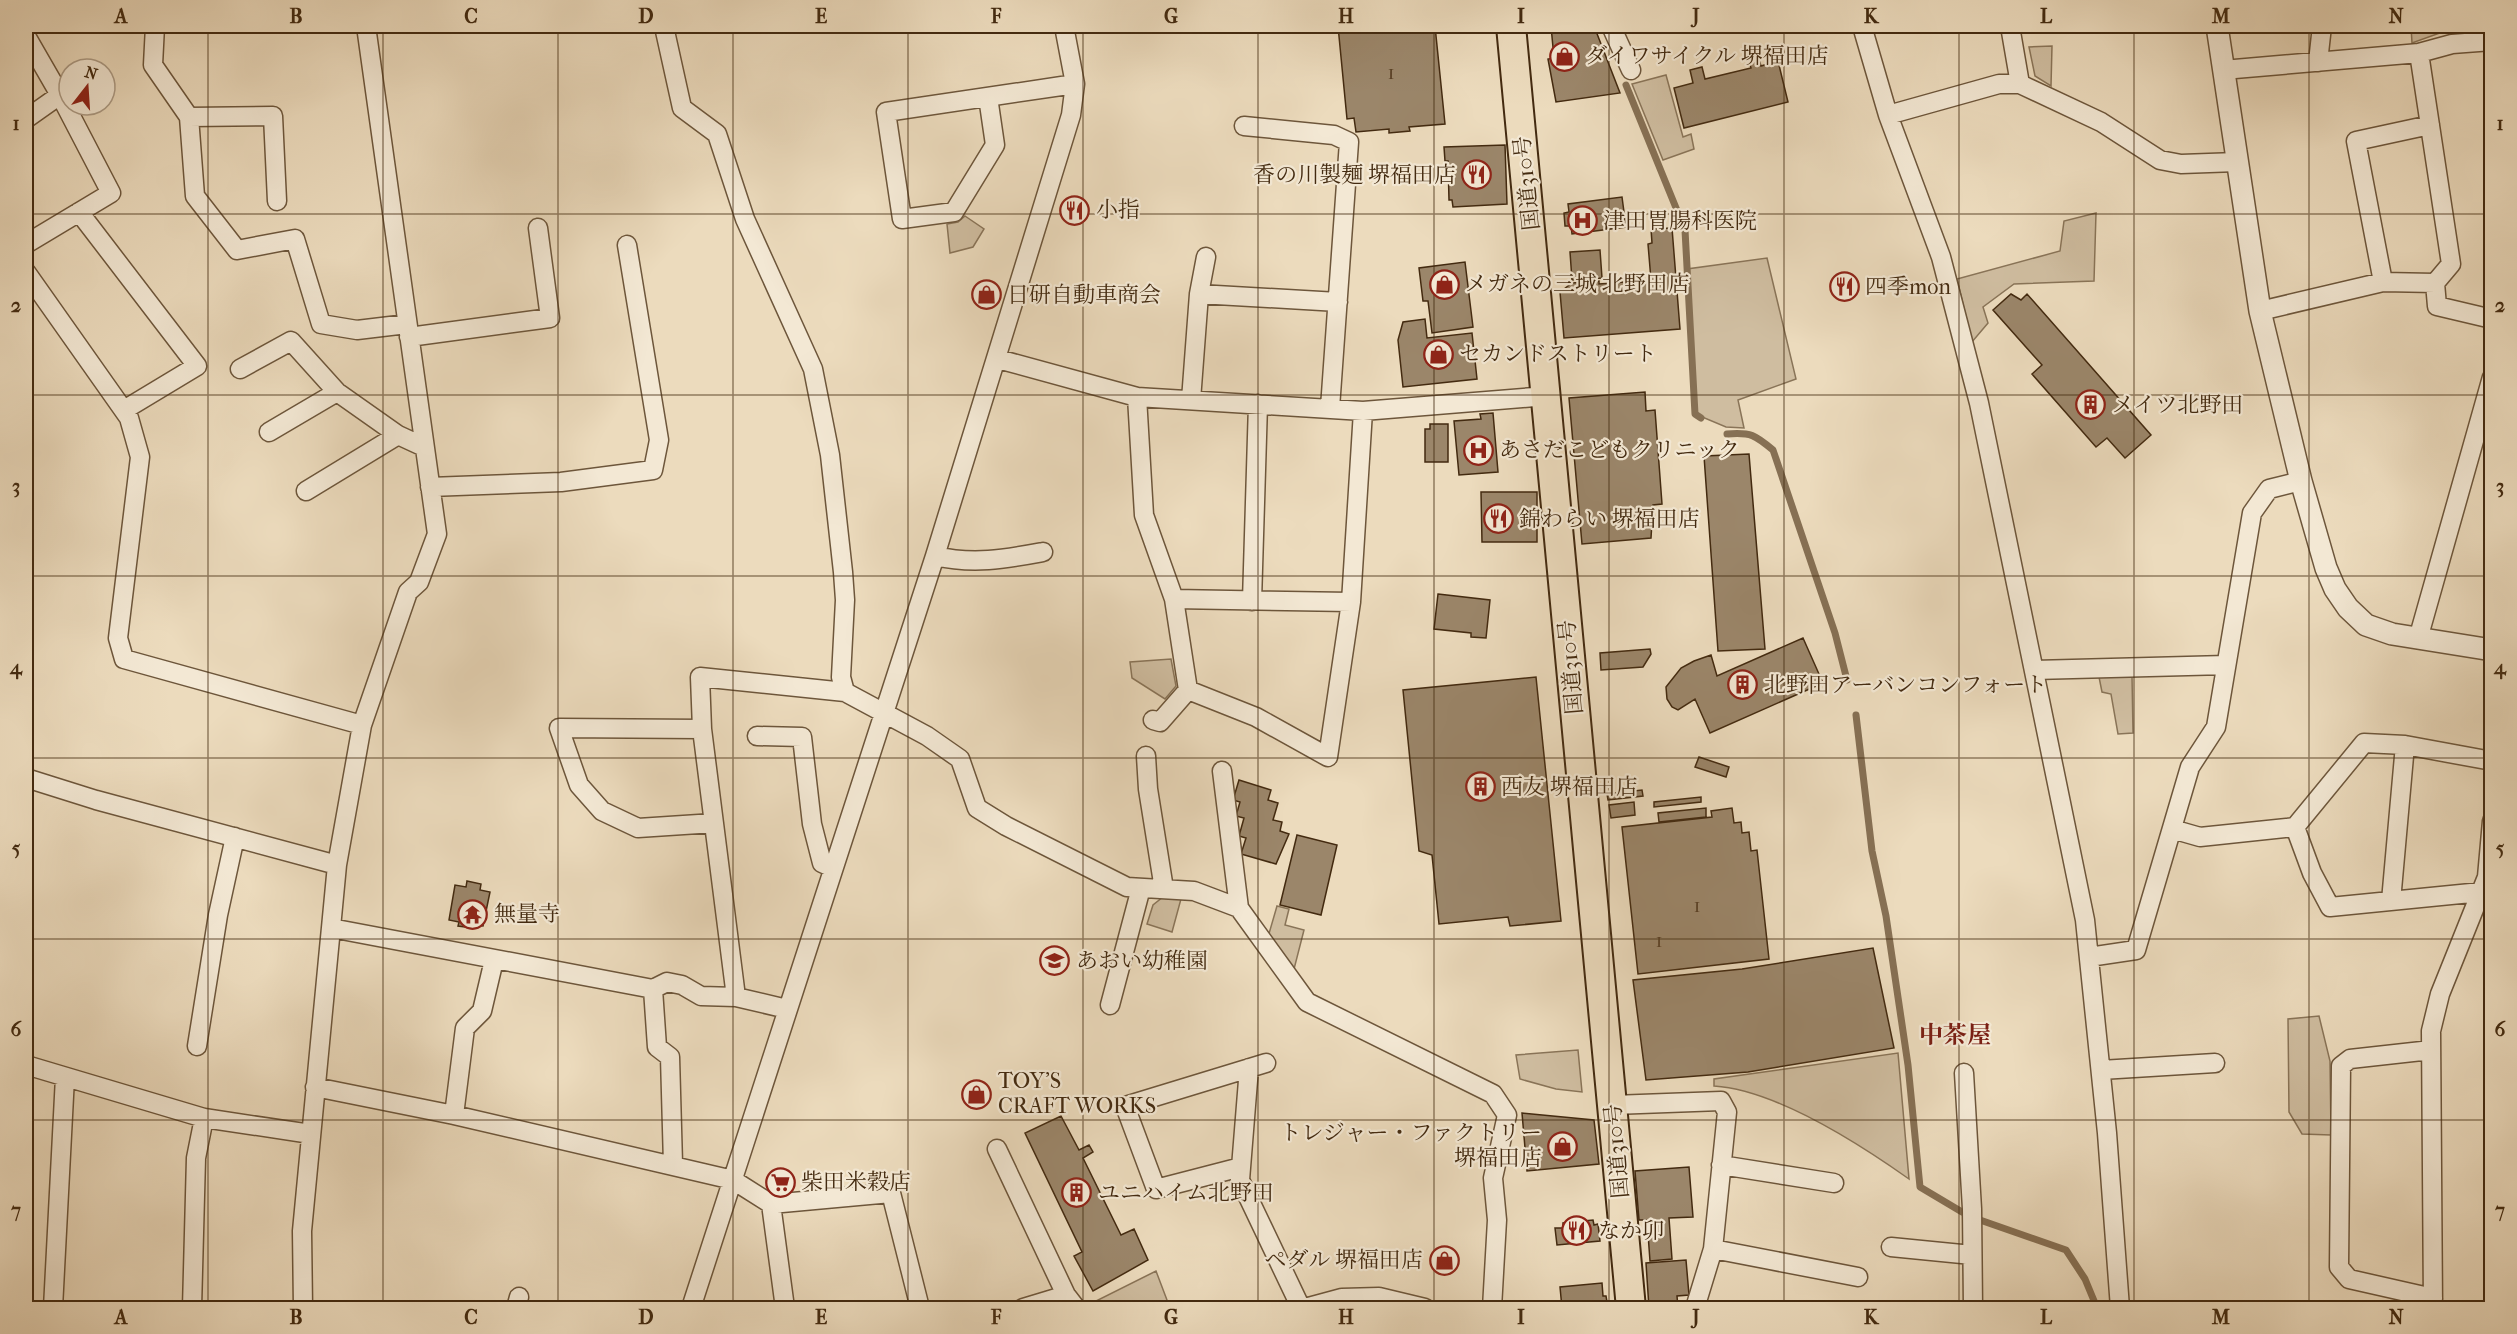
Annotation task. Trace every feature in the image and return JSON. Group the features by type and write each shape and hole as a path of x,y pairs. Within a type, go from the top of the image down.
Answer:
{"highway":[{"name":"国道310号","path":"1511,26 1631,1308"}],"street":[{"path":"155,26 153,65 189,117 195,196 237,250 295,239 321,324 357,330 408,331 550,318 538,228"},
{"path":"303,1308 302,1231 337,865 362,725 408,592 419,582 437,534 366,26"},
{"path":"669,26 665,31 682,108 717,134 746,219 813,369 830,455 843,572 841,677 844,692"},
{"path":"691,1308 998,359 1071,115 1074,84 1064,26"},
{"path":"1611,26 1631,70"},
{"path":"1862,26 1888,115 1944,266 1979,403 2085,920 2101,1070 2120,1308"},
{"path":"2010,26 2020,84"},
{"path":"2217,26 2260,311 2301,481 2326,568 2335,589 2348,608 2366,625 2392,634 2492,650"},
{"path":"2318,62 2322,26"},
{"path":"26,36 57,90"},
{"path":"2223,70 2419,53 2452,44 2492,41"},
{"path":"2419,53 2451,264 2435,283 2437,306 2492,319"},
{"path":"988,97 995,144 954,212 902,219 886,112 1074,84"},
{"path":"1888,115 1999,84 2020,84 2101,122 2160,160 2181,164 2237,162"},
{"path":"26,119 57,97"},
{"path":"189,117 273,116 277,201"},
{"path":"26,244 111,193 71,117"},
{"path":"2382,282 2356,141 2430,125"},
{"path":"1244,126 1334,135 1349,142 1330,408"},
{"path":"79,212 197,366 124,410"},
{"path":"430,487 561,482 654,470 659,440 627,245"},
{"path":"1191,400 1199,294 1206,257"},
{"path":"26,273 129,418 140,457 118,638 124,659 362,725"},
{"path":"2260,311 2382,282 2435,283"},
{"path":"1199,294 1338,302"},
{"path":"240,369 291,342 337,392 398,435 424,447"},
{"path":"998,359 1137,397 1363,411 1547,396"},
{"path":"2418,639 2492,377"},
{"path":"270,432 337,392"},
{"path":"1137,397 1144,515 1173,599 1188,690"},
{"path":"1252,601 1258,404"},
{"path":"1188,690 1256,717 1328,757 1351,602 1363,411"},
{"path":"306,491 398,435"},
{"path":"2089,957 2136,950 2190,768 2216,727 2252,513 2269,489 2301,481"},
{"path":"935,556 950,560 989,562 1043,552"},
{"path":"1173,599 1351,602"},
{"path":"2034,670 2226,665"},
{"path":"736,997 702,729 700,677 844,692 927,736 960,759 977,808 1006,826 1127,887 1194,891 1239,908"},
{"path":"1153,720 1160,722 1188,690"},
{"path":"702,729 559,729 579,785 602,811 638,828 714,823"},
{"path":"757,736 802,737 812,824 822,863 833,868"},
{"path":"2172,829 2200,837 2295,827 2364,743 2405,745 2492,761"},
{"path":"2391,901 2405,745"},
{"path":"1146,756 1148,789 1164,889"},
{"path":"1222,771 1239,908 1307,1002 1493,1094 1507,1115 1492,1178 1497,1220 1492,1308"},
{"path":"26,778 96,800 337,865"},
{"path":"2431,1050 2350,1059 2341,1066 2339,1267 2349,1279 2433,1303 2431,1031 2440,994 2487,877 2492,821"},
{"path":"2295,827 2312,873 2330,907 2481,892"},
{"path":"197,1046 218,915 235,837"},
{"path":"1110,1005 1141,888"},
{"path":"331,928 653,989 667,982 682,985 701,996 736,997 788,1009"},
{"path":"454,1115 465,1028 482,1011 494,960"},
{"path":"653,989 657,1047 670,1057 673,1164"},
{"path":"2101,1070 2215,1064"},
{"path":"26,1065 204,1118 311,1134"},
{"path":"1241,1167 1156,1189 1125,1106 1258,1066 1240,1180 1303,1308 1342,1298 1379,1297 1425,1308"},
{"path":"1964,1073 1973,1308"},
{"path":"53,1308 65,1077"},
{"path":"315,1087 454,1115 673,1164 733,1180 771,1204 891,1193 920,1308"},
{"path":"1613,1105 1720,1101 1727,1112 1713,1249 1695,1308"},
{"path":"192,1308 196,1158 204,1118"},
{"path":"997,1149 1071,1302 1023,1308"},
{"path":"1721,1165 1834,1183"},
{"path":"771,1204 785,1308"},
{"path":"1891,1247 1972,1255"},
{"path":"1713,1249 1858,1277"}],"shaded area":[{"path":"2411,26 2451,26 2451,29 2412,43"},
{"path":"2052,46 2051,86 2035,76 2029,47"},
{"path":"1666,75 1683,137 1691,134 1694,149 1663,160 1632,84"},
{"path":"2096,213 2094,281 2014,284 1983,307 1988,323 1972,342 1957,279 2060,251 2064,221"},
{"path":"965,216 984,229 973,247 950,253 947,224 958,222"},
{"path":"1767,258 1796,379 1738,400 1744,428 1726,427 1695,414 1687,269"},
{"path":"1171,659 1176,686 1165,699 1132,678 1130,662"},
{"path":"2132,676 2133,733 2118,734 2111,694 2102,692 2099,677"},
{"path":"1163,897 1181,899 1172,932 1147,924 1153,905"},
{"path":"1277,906 1289,909 1285,925 1304,930 1293,973 1268,937"},
{"path":"2319,1016 2330,1061 2331,1135 2302,1134 2289,1112 2288,1019"},
{"path":"1578,1050 1582,1092 1556,1089 1520,1079 1516,1055"},
{"path":"1898,1053 1909,1179 1816,1120 1763,1097 1714,1086 1714,1079"},
{"path":"1156,1271 1170,1308 1101,1308 1096,1301"}],"building":[{"path":"1338,26 1435,26 1445,124 1409,127 1410,131 1389,133 1389,129 1356,132 1354,118 1347,119"},
{"path":"1551,26 1594,26 1620,93 1556,102 1548,59 1554,58"},
{"path":"2367,26 2401,26 2400,32 2366,28"},
{"path":"1758,56 1761,66 1778,61 1788,102 1684,128 1674,88 1693,83 1690,70 1702,67 1705,79 1751,68 1748,58"},
{"path":"1505,145 1507,204 1453,207 1452,200 1449,200 1448,161 1445,161 1444,147"},
{"path":"1622,197 1626,227 1572,234 1571,226 1565,226 1564,213 1569,212 1568,204"},
{"path":"1672,228 1680,329 1564,338 1560,292 1572,283 1599,281 1599,284 1651,280 1648,244 1652,243 1651,229"},
{"path":"1600,250 1602,278 1572,280 1570,252"},
{"path":"1465,262 1473,327 1432,333 1428,301 1423,301 1419,268"},
{"name":"メイツ北野田","path":"2011,294 2021,300 2027,294 2151,435 2125,458 2107,438 2096,447 2032,374 2042,365 1993,310"},
{"path":"1425,319 1427,338 1472,333 1477,379 1403,387 1398,340 1403,322"},
{"path":"1645,392 1646,411 1655,410 1662,504 1653,505 1651,538 1582,544 1569,398"},
{"path":"1493,413 1498,472 1459,475 1454,421 1481,419 1480,414"},
{"path":"1430,424 1448,424 1448,462 1425,462 1425,429 1430,429"},
{"path":"1749,454 1765,649 1718,651 1704,456"},
{"path":"1481,492 1537,492 1537,542 1482,542"},
{"path":"1438,594 1490,600 1486,638 1471,637 1471,633 1434,629"},
{"name":"北野田アーバンコンフォート","path":"1803,638 1823,683 1710,733 1695,699 1678,710 1672,707 1667,699 1666,687 1681,668 1694,661 1711,655 1717,676"},
{"path":"1650,649 1651,654 1643,667 1601,670 1600,653"},
{"name":"西友 堺福田店","path":"1536,677 1561,921 1510,926 1508,917 1439,924 1432,855 1419,851 1403,690"},
{"path":"1699,757 1729,767 1726,777 1695,767"},
{"path":"1239,780 1271,790 1268,800 1278,803 1273,820 1282,822 1280,831 1289,834 1276,864 1241,854 1246,838 1239,836 1244,818 1236,816 1240,802 1233,800"},
{"path":"1642,790 1643,796 1608,800 1607,794"},
{"path":"1701,797 1701,802 1654,807 1654,802"},
{"path":"1634,802 1635,815 1611,818 1609,805"},
{"path":"1706,808 1706,817 1659,822 1658,813"},
{"path":"1732,808 1734,823 1741,822 1742,833 1749,832 1751,851 1757,850 1769,959 1638,974 1622,827 1712,817 1711,811"},
{"path":"1297,835 1337,845 1321,915 1280,905"},
{"path":"467,881 481,884 480,890 490,892 483,926 474,925 473,928 458,926 459,922 449,920 455,885 466,887"},
{"path":"1873,948 1894,1048 1748,1072 1646,1080 1633,980 1742,969"},
{"path":"1522,1113 1594,1120 1599,1164 1527,1171"},
{"name":"ユニハイム北野田","path":"1061,1116 1079,1150 1089,1145 1093,1152 1083,1158 1121,1235 1134,1229 1148,1260 1093,1291 1074,1256 1082,1252 1025,1133"},
{"path":"1689,1167 1693,1217 1669,1218 1672,1259 1650,1261 1647,1220 1639,1220 1635,1171"},
{"path":"1593,1220 1594,1225 1598,1224 1600,1241 1557,1245 1555,1228 1563,1228 1563,1223"},
{"path":"1686,1260 1689,1295 1677,1296 1678,1308 1649,1308 1646,1263"},
{"path":"1602,1283 1603,1296 1606,1296 1608,1308 1562,1308 1560,1287"}],"waterway":[{"path":"1626,85 1685,230 1695,414 1701,418"},
{"path":"1727,434 1752,436 1773,450 1835,633 1847,680"},
{"path":"1856,715 1872,851 1886,916 1908,1065 1920,1187 1962,1212"},
{"path":"1980,1220 2066,1250 2085,1279 2097,1308"}],"place":[{"name":"ダイワサイクル 堺福田店","path":"1564,56"},
{"name":"香の川製麺 堺福田店","path":"1477,175"},
{"name":"小指","path":"1075,210"},
{"name":"津田胃腸科医院","path":"1582,221"},
{"name":"メガネの三城 北野田店","path":"1444,284"},
{"name":"四季mon","path":"1844,287"},
{"name":"日研自動車商会","path":"986,295"},
{"name":"セカンドストリート","path":"1438,354"},
{"name":"メイツ北野田","path":"2091,405"},
{"name":"あさだこどもクリニック","path":"1478,450"},
{"name":"錦わらい 堺福田店","path":"1498,519"},
{"name":"北野田アーバンコンフォート","path":"1743,685"},
{"name":"西友 堺福田店","path":"1480,787"},
{"name":"無量寺","path":"473,914"},
{"name":"あおい幼稚園","path":"1055,961"},
{"name":"TOY'S CRAFT WORKS","path":"977,1094"},
{"name":"トレジャー・ファクトリー 堺福田店","path":"1563,1146"},
{"name":"柴田米穀店","path":"780,1182"},
{"name":"ユニハイム北野田","path":"1077,1193"},
{"name":"なか卯","path":"1577,1231"},
{"name":"ペダル 堺福田店","path":"1444,1260"}],"district":[{"name":"中茶屋","path":"1955,1035"}]}
